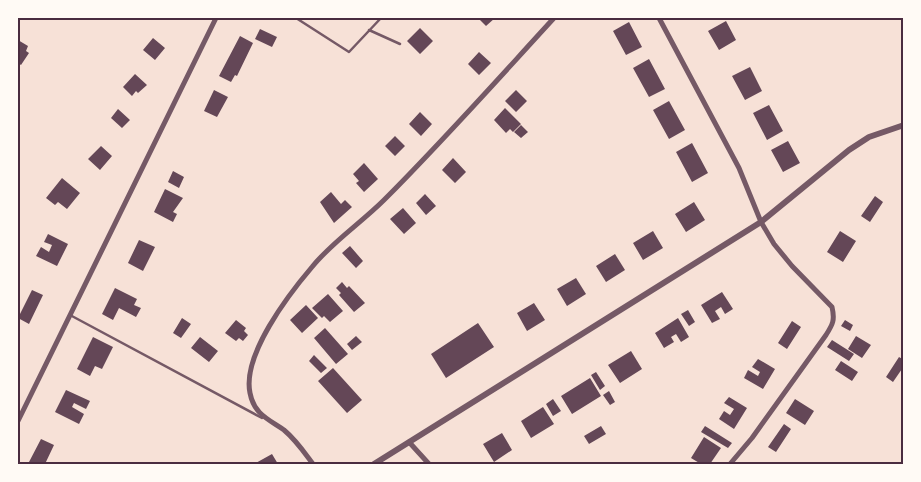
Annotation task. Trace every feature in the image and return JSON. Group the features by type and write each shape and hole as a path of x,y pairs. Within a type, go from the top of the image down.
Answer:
{"street":[{"path":"18,421 216,18"},
{"path":"313,464 300,445 284,430 262,418 253,404 249,390 251,373 258,349 278,313 313,265 383,201 554,18"},
{"path":"659,18 740,168 761,222 774,244 792,266 832,307 834,322 752,438 730,464"},
{"path":"374,464 761,222 848,150 869,137 904,125"},
{"path":"409,442 429,464"}],"lane":[{"path":"296,18 349,52 381,18"},
{"path":"369,30 400,44"},
{"path":"69,315 262,418"}],"building":[{"path":"478,18 495,18 486,26"},
{"path":"726,21 736,40 719,50 708,31"},
{"path":"629,22 642,47 626,55 613,31"},
{"path":"420,28 433,41 420,54 407,41"},
{"path":"260,29 277,37 272,47 255,39"},
{"path":"240,36 253,43 237,76 235,75 231,82 219,76"},
{"path":"153,38 165,48 155,60 143,50"},
{"path":"18,40 28,46 26,51 29,53 21,65 18,63"},
{"path":"479,52 491,63 479,75 468,64"},
{"path":"649,59 665,89 649,97 633,68"},
{"path":"750,67 762,91 745,100 732,76"},
{"path":"135,74 147,85 138,93 136,91 132,96 123,87"},
{"path":"214,90 228,97 217,117 204,111"},
{"path":"516,90 527,101 516,112 505,101"},
{"path":"669,101 685,130 669,139 653,110"},
{"path":"769,105 783,131 767,140 753,113"},
{"path":"505,108 521,124 513,132 510,129 506,133 494,120"},
{"path":"118,109 130,120 122,128 111,118"},
{"path":"420,112 432,124 421,136 409,124"},
{"path":"521,125 528,132 521,138 514,132"},
{"path":"395,136 405,146 395,156 385,146"},
{"path":"788,141 800,163 783,172 771,150"},
{"path":"692,143 708,173 692,182 676,152"},
{"path":"101,146 112,156 100,170 88,159"},
{"path":"453,158 466,172 455,183 442,170"},
{"path":"364,163 378,179 364,192 356,183 359,181 353,174"},
{"path":"173,171 184,177 179,188 168,182"},
{"path":"62,178 80,193 67,209 58,202 55,205 46,198"},
{"path":"165,189 183,198 173,212 177,214 173,222 154,212"},
{"path":"331,192 341,204 345,200 352,207 334,223 320,202"},
{"path":"425,194 436,206 426,215 416,203"},
{"path":"875,196 883,202 870,222 861,216"},
{"path":"694,202 705,220 686,232 675,214"},
{"path":"403,208 416,223 404,234 390,219"},
{"path":"653,231 663,248 643,260 633,243"},
{"path":"840,231 856,241 843,262 827,252"},
{"path":"48,234 68,244 57,266 36,256 41,247 49,252 52,245 44,242"},
{"path":"139,240 155,247 143,271 128,263"},
{"path":"350,246 363,261 356,268 342,253"},
{"path":"615,254 625,270 606,282 596,266"},
{"path":"576,278 586,294 567,306 557,289"},
{"path":"342,282 347,288 349,286 365,303 354,312 339,295 341,293 336,288"},
{"path":"115,288 137,299 134,305 141,308 136,317 119,308 113,320 102,314"},
{"path":"32,290 43,295 29,324 18,318"},
{"path":"722,292 733,309 725,314 721,307 715,311 720,319 712,323 701,305"},
{"path":"328,294 343,311 330,322 324,316 322,318 312,308"},
{"path":"534,303 545,320 527,331 517,313"},
{"path":"306,305 318,318 302,333 290,320"},
{"path":"688,310 695,322 689,326 681,314"},
{"path":"182,318 191,324 181,338 173,333"},
{"path":"678,318 689,337 681,342 676,334 671,337 674,342 664,348 655,333"},
{"path":"236,320 246,328 244,331 248,335 243,341 239,338 236,341 225,333"},
{"path":"845,320 853,325 850,331 841,326"},
{"path":"792,321 801,327 787,349 778,343"},
{"path":"478,323 494,347 446,378 431,354"},
{"path":"325,328 348,354 336,364 314,338"},
{"path":"356,336 362,342 352,350 347,344"},
{"path":"856,336 871,345 862,358 848,349"},
{"path":"93,337 113,347 102,369 95,366 90,376 77,369"},
{"path":"200,337 218,351 209,362 191,348"},
{"path":"832,340 854,354 849,361 827,347"},
{"path":"631,351 642,369 620,383 608,365"},
{"path":"314,355 327,368 321,373 309,361"},
{"path":"899,357 904,360 904,366 893,382 886,377"},
{"path":"758,359 775,369 763,389 744,378 748,370 758,376 760,372 752,367"},
{"path":"841,361 858,372 852,381 835,370"},
{"path":"333,368 362,400 347,413 318,381"},
{"path":"596,372 605,386 600,390 591,375"},
{"path":"590,378 601,396 572,414 561,396"},
{"path":"66,390 90,401 86,409 74,403 72,407 84,414 79,424 55,412"},
{"path":"609,391 615,402 610,405 603,395"},
{"path":"729,397 747,408 734,429 719,419 724,411 730,415 734,409 724,403"},
{"path":"553,399 561,411 553,416 546,404"},
{"path":"795,399 814,411 805,425 786,413"},
{"path":"543,407 554,424 531,438 521,421"},
{"path":"784,424 791,429 776,452 768,447"},
{"path":"601,426 606,434 589,444 584,436"},
{"path":"705,426 732,443 728,448 701,432"},
{"path":"502,433 512,450 494,462 483,444"},
{"path":"704,437 721,448 710,464 701,464 691,458"},
{"path":"41,439 54,445 45,464 29,462"},
{"path":"272,454 278,464 254,464"}]}
